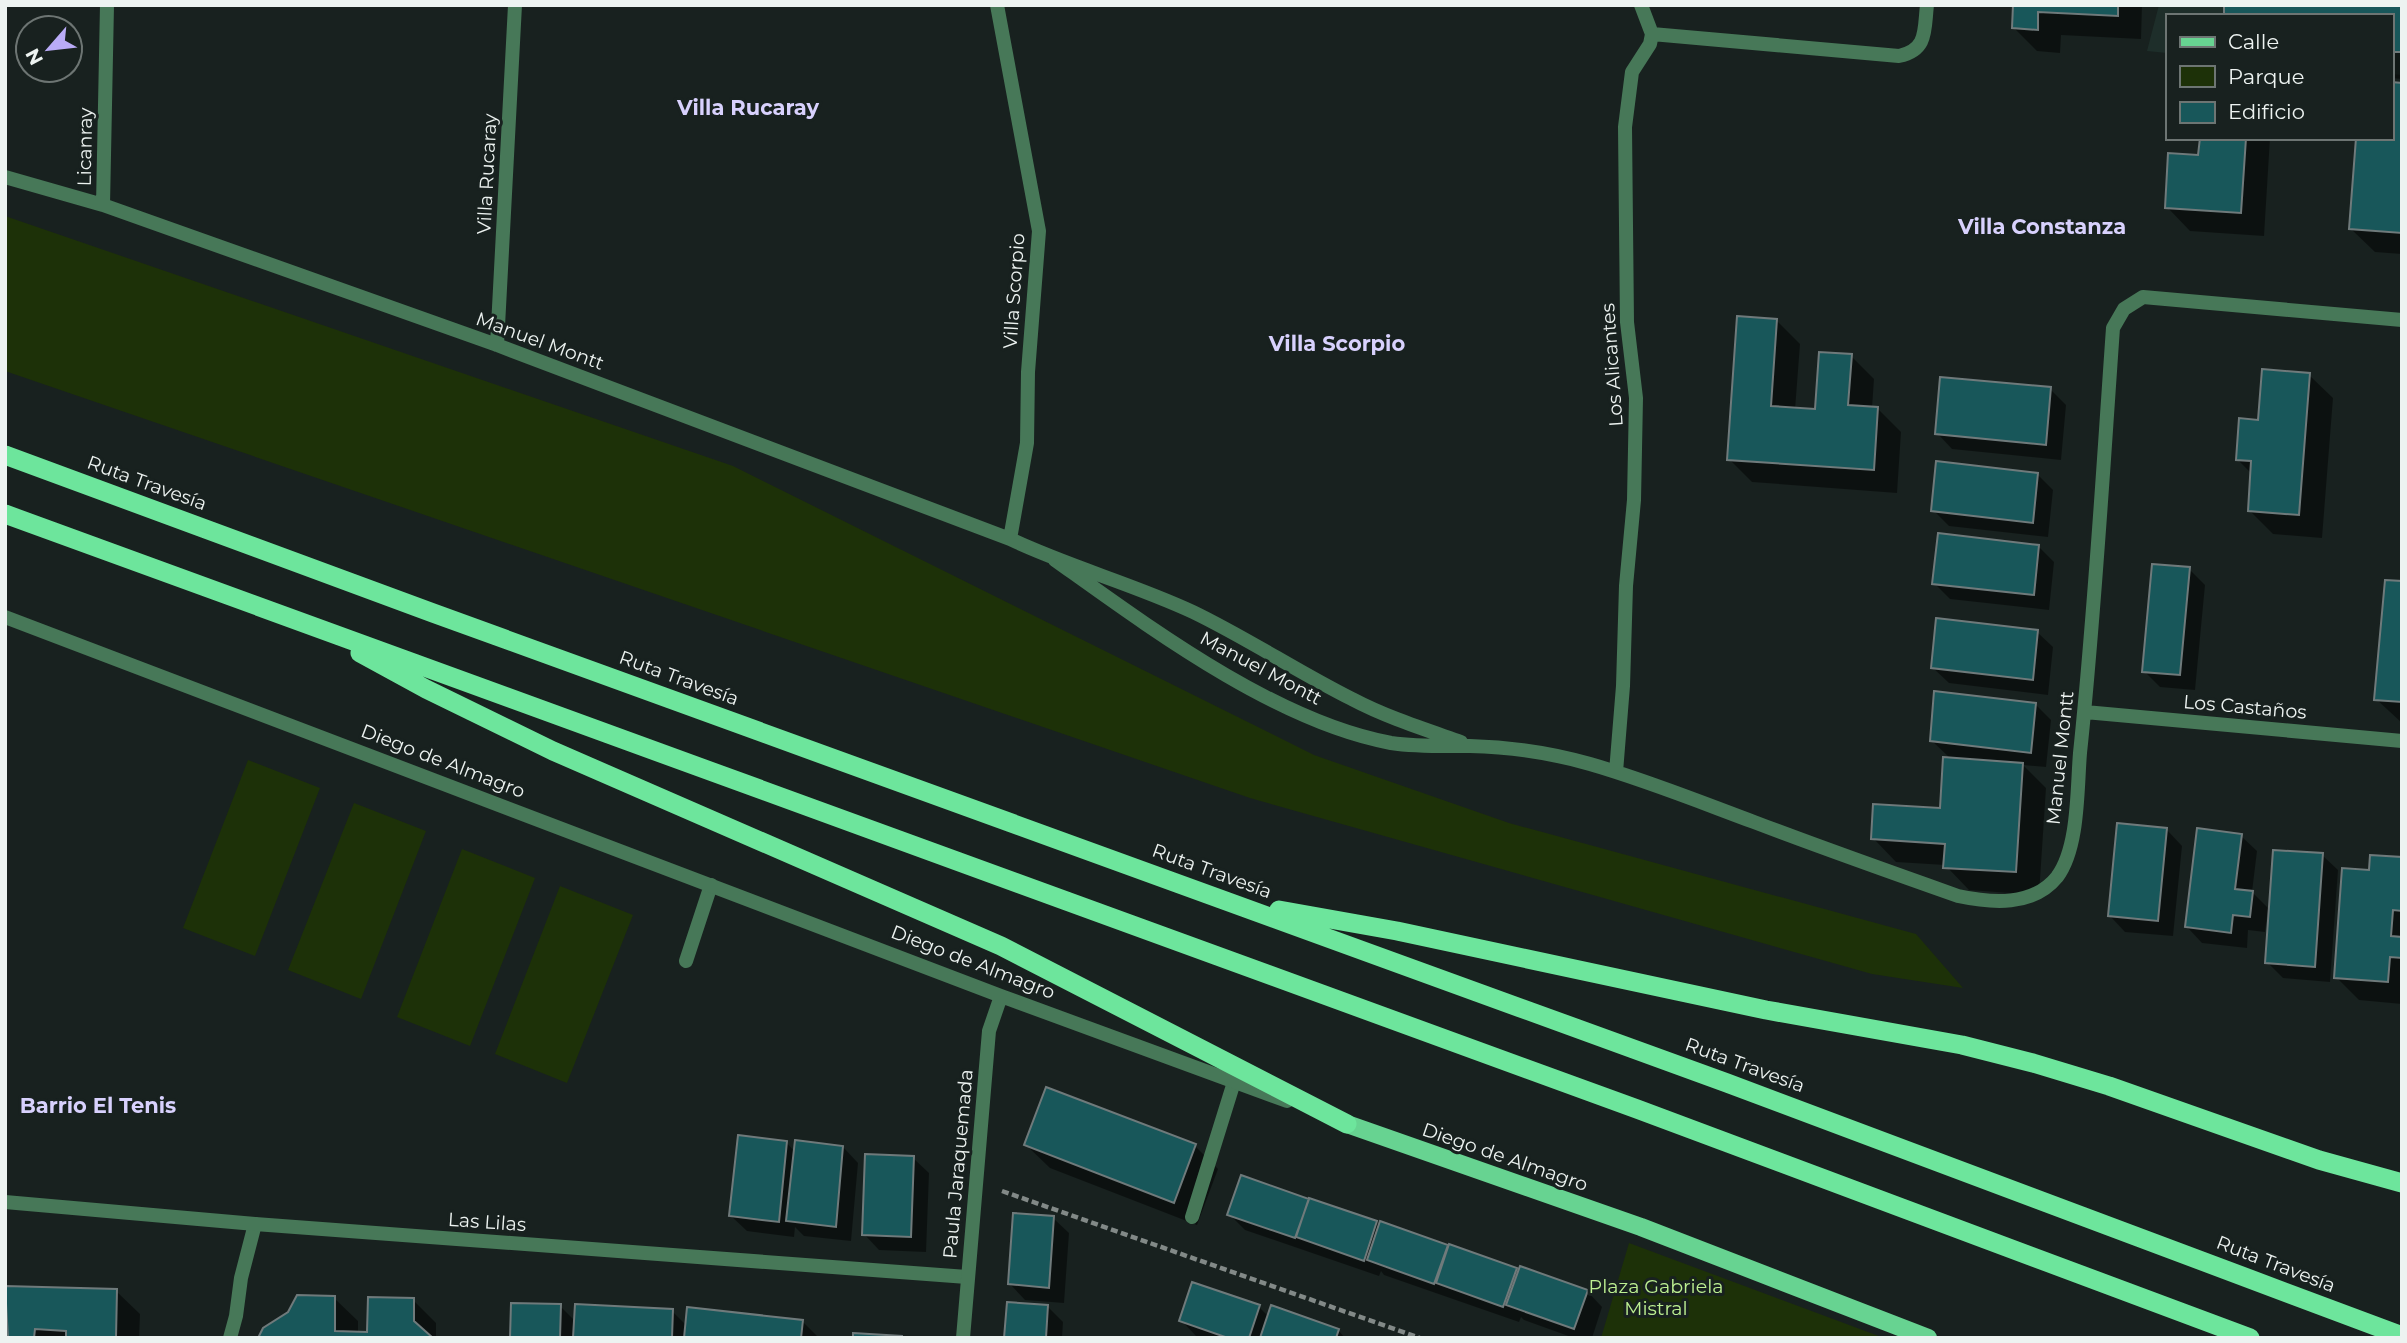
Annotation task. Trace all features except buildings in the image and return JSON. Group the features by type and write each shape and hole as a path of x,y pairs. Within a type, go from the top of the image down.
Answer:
{"highway":[{"name":"Ruta Travesía","path":"5,454 433,614 1727,1083 2402,1336"},
{"path":"5,514 1637,1109 2250,1338"},
{"path":"301,621 426,689 553,751 1001,946 1347,1124"},
{"path":"1230,902 1397,930 1656,988 1974,1048 2109,1086 2319,1160 2402,1183"}],"main road":[{"name":"Diego de Almagro","path":"1347,1124 1641,1227 1928,1338"}],"street":[{"name":"Licanray","path":"103,205 107,5"},
{"name":"Villa Rucaray","path":"497,345 514,5"},
{"name":"Villa Scorpio","path":"998,5 1039,231 1028,372 1027,443 1010,539"},
{"path":"1641,5 1652,34 1899,56 1913,53 1922,42 1927,5"},
{"name":"Los Alicantes","path":"1616,772 1634,500 1636,398 1627,322 1625,127 1632,72 1650,44 1652,34"},
{"name":"Manuel Montt","path":"5,177 103,205 497,345 1010,539 1055,560 1193,612 1352,700 1382,714 1472,746"},
{"name":"Manuel Montt","path":"1055,560 1141,621 1236,680 1323,723 1357,735 1393,743 1432,747 1472,746 1564,757 1616,772 1958,896 1981,901 2001,901 2034,894 2056,878 2063,867 2072,834 2085,712 2113,328 2124,309 2143,297 2402,320"},
{"name":"Diego de Almagro","path":"5,617 1001,996 1347,1124"},
{"name":"Los Castaños","path":"2085,712 2402,741"},
{"path":"686,961 710,885"},
{"name":"Paula Jaraquemada","path":"963,1338 989,1031 1001,996"},
{"path":"1192,1217 1234,1082"},
{"name":"Las Lilas","path":"5,1202 255,1224 967,1277"},
{"path":"230,1338 241,1278 255,1224"}],"path":[{"path":"975,1181 1420,1338"}],"shaded area":[{"path":"2159,5 2402,5 2402,75 2393,74 2393,14 2166,14 2166,53 2147,51"}],"green space":[{"path":"5,216 733,466 1314,755 1509,823 1916,934 1963,988 1872,974 1250,798 5,371"},
{"path":"248,760 320,788 255,956 183,928"},
{"path":"354,803 426,831 361,999 288,970"},
{"path":"462,849 535,878 470,1046 397,1017"},
{"path":"560,886 633,915 567,1083 495,1054"},
{"name":"Plaza Gabriela Mistral","path":"1629,1243 1884,1338 1601,1338"}],"district":[{"name":"Villa Rucaray","path":"748,107"},
{"name":"Villa Constanza","path":"2042,226"},
{"name":"Villa Scorpio","path":"1337,343"},
{"name":"Barrio El Tenis","path":"98,1105"}]}
